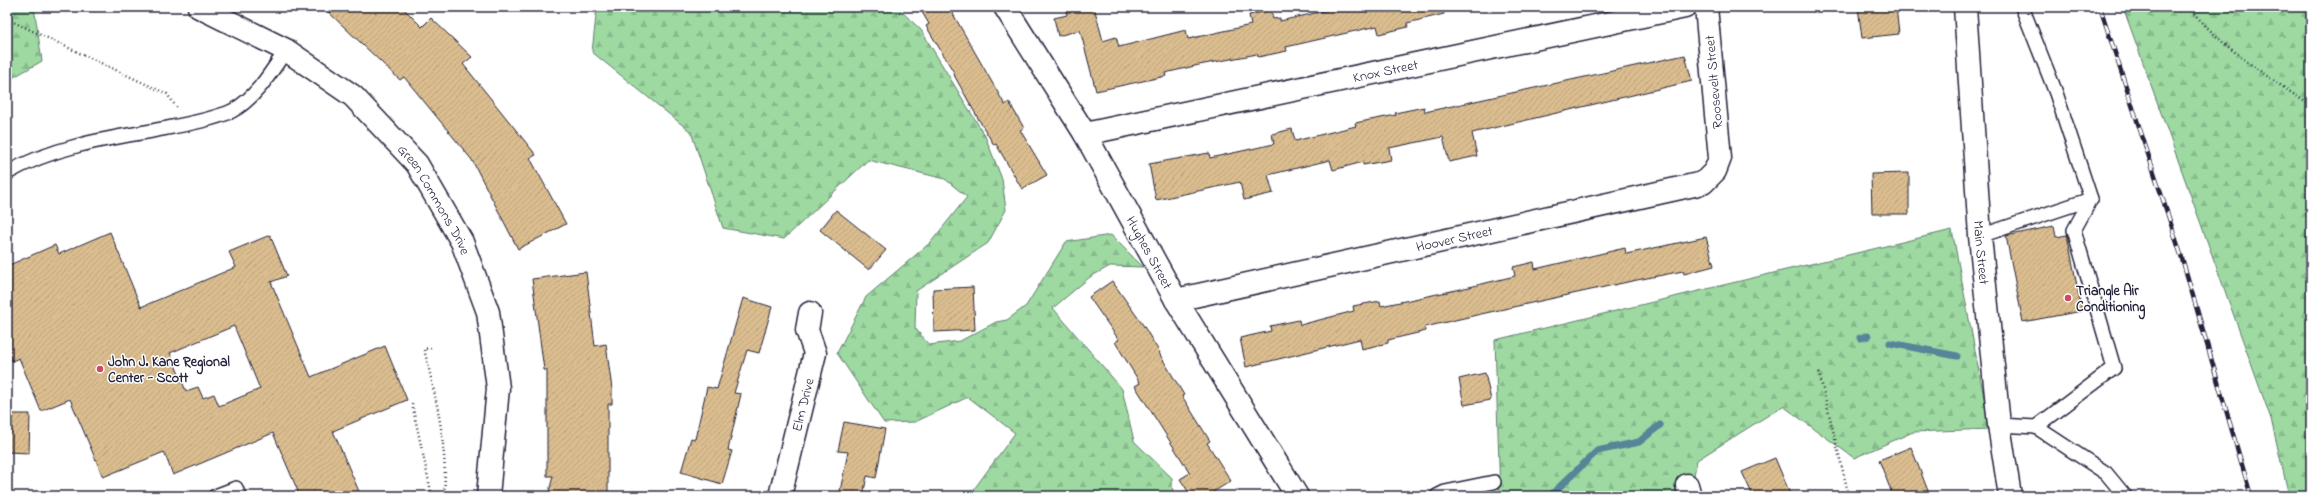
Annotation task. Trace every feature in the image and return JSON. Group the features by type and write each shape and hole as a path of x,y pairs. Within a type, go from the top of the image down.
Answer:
{"street":[{"name":"Green Commons Drive","path":"199,7 286,50 353,96 417,164 462,242 488,312 498,388 488,496"},
{"name":"Hughes Street","path":"1005,7 1085,134 1176,300 1297,496"},
{"name":"Knox Street","path":"1085,134 1685,7"},
{"name":"Roosevelt Street","path":"1706,7 1720,158"},
{"name":"Main Street","path":"1965,7 1980,236 1999,425 2010,496"},
{"name":"Hoover Street","path":"1176,300 1703,183 1714,171 1720,158"},
{"name":"Elm Drive","path":"780,496 815,353 806,330 810,313"}],"lane":[{"path":"2022,7 2056,93 2090,199 2074,230 2114,368 2036,427"},
{"path":"7,173 25,163 92,141 185,125 232,110 262,86 286,50"},
{"path":"1980,236 2090,199"},
{"path":"1999,425 2036,427 2106,474 2125,496"},
{"path":"1437,496 1445,492 1494,482"},
{"path":"215,496 236,488 240,496"}],"path":[{"path":"2189,7 2208,29 2259,70 2311,106"},
{"path":"7,19 167,94 178,109 185,125"},
{"path":"431,348 424,349 436,397 445,480 444,496"},
{"path":"1819,373 1848,496"},
{"path":"412,404 432,496"}],"green space":[{"path":"7,7 34,7 42,61 7,81"},
{"path":"597,7 897,7 921,30 985,136 1002,179 1006,210 988,243 916,291 915,328 929,345 960,341 996,322 1007,320 1026,306 1066,242 1111,235 1143,267 1110,266 1090,277 1053,308 1122,389 1134,441 1172,478 1173,496 969,496 1015,433 968,397 915,422 884,423 837,353 866,297 931,242 967,197 945,179 868,160 784,239 723,228 691,132 592,52"},
{"path":"2123,7 2311,7 2311,496 2289,496 2271,419"},
{"path":"1952,230 1990,429 1913,432 1854,458 1783,406 1697,460 1690,496 1500,496 1495,340"}],"building":[{"path":"323,7 402,7 422,27 431,18 472,57 463,64 536,155 530,158 566,224 518,249 472,160 404,77 400,80"},
{"path":"919,7 949,7 1005,105 1009,102 1024,128 1020,130 1047,175 1022,189 996,144 994,145 979,120 954,75 955,74 926,26 929,24"},
{"path":"1065,7 1094,7 1103,41 1116,37 1119,47 1186,30 1188,39 1251,25 1249,15 1271,10 1273,19 1280,18 1280,21 1342,7 1443,7 1444,14 1407,23 1408,27 1379,34 1377,26 1286,47 1287,51 1258,57 1257,54 1199,65 1165,73 1166,76 1096,91 1080,30 1058,36 1054,18 1067,15"},
{"path":"1858,7 1896,7 1899,34 1862,38"},
{"path":"1685,55 1692,81 1472,133 1477,156 1449,162 1443,137 1389,148 1391,160 1363,165 1363,162 1333,170 1330,160 1268,175 1273,193 1244,200 1240,182 1156,200 1149,164 1209,153 1210,158 1274,144 1272,134 1292,129 1295,141 1356,126 1355,123 1396,115 1395,113 1424,107 1425,112"},
{"path":"1909,173 1909,214 1872,214 1871,174"},
{"path":"836,210 886,250 869,270 820,230"},
{"path":"2054,226 2056,237 2067,235 2082,311 2023,322 2006,236"},
{"name":"John J. Kane Regional Center - Scott","path":"110,232 141,307 236,267 229,252 270,235 287,276 271,282 311,377 385,346 407,400 333,431 361,496 300,496 273,433 173,475 164,452 103,477 70,399 41,411 19,358 12,361 7,350 7,266 55,245 59,254","holes":["234,326 260,389 219,406 214,394 203,398 198,387 186,391 170,353"]},
{"path":"1706,237 1714,266 1684,274 1683,271 1632,281 1425,327 1426,331 1388,340 1388,343 1362,349 1360,339 1246,367 1240,338 1271,331 1270,326 1299,320 1300,325 1354,311 1353,306 1380,301 1381,306 1515,276 1513,267 1534,262 1535,269 1625,248 1626,254"},
{"path":"586,272 595,346 606,344 612,389 612,404 608,404 608,496 548,496 553,476 547,476 547,370 544,370 532,279"},
{"path":"1112,281 1143,325 1160,353 1184,395 1182,396 1210,441 1207,443 1231,481 1207,496 1191,496 1180,479 1190,473 1135,386 1140,383 1115,342 1119,340 1089,297"},
{"path":"973,287 975,330 934,332 933,289"},
{"path":"743,298 772,307 759,353 747,350 734,393 741,394 728,450 732,451 722,484 681,472 691,438 695,439 707,387 717,389"},
{"path":"1485,373 1491,400 1464,405 1459,379"},
{"path":"7,414 30,414 29,453 7,452"},
{"path":"844,422 885,429 876,478 867,476 863,496 839,496 848,452 838,451"},
{"path":"1911,447 1930,496 1893,496 1879,460"},
{"path":"1775,458 1791,496 1753,496 1742,472"}],"waterway":[{"path":"1860,338 1868,336"},
{"path":"1890,343 1957,356"},
{"path":"1554,492 1597,451 1639,442 1660,425"}],"railway":[{"path":"2100,7 2182,258 2251,496"}],"place":[{"name":"Triangle Air Conditioning","path":"2068,298"},
{"name":"John J. Kane Regional Center - Scott","path":"100,369"}]}
